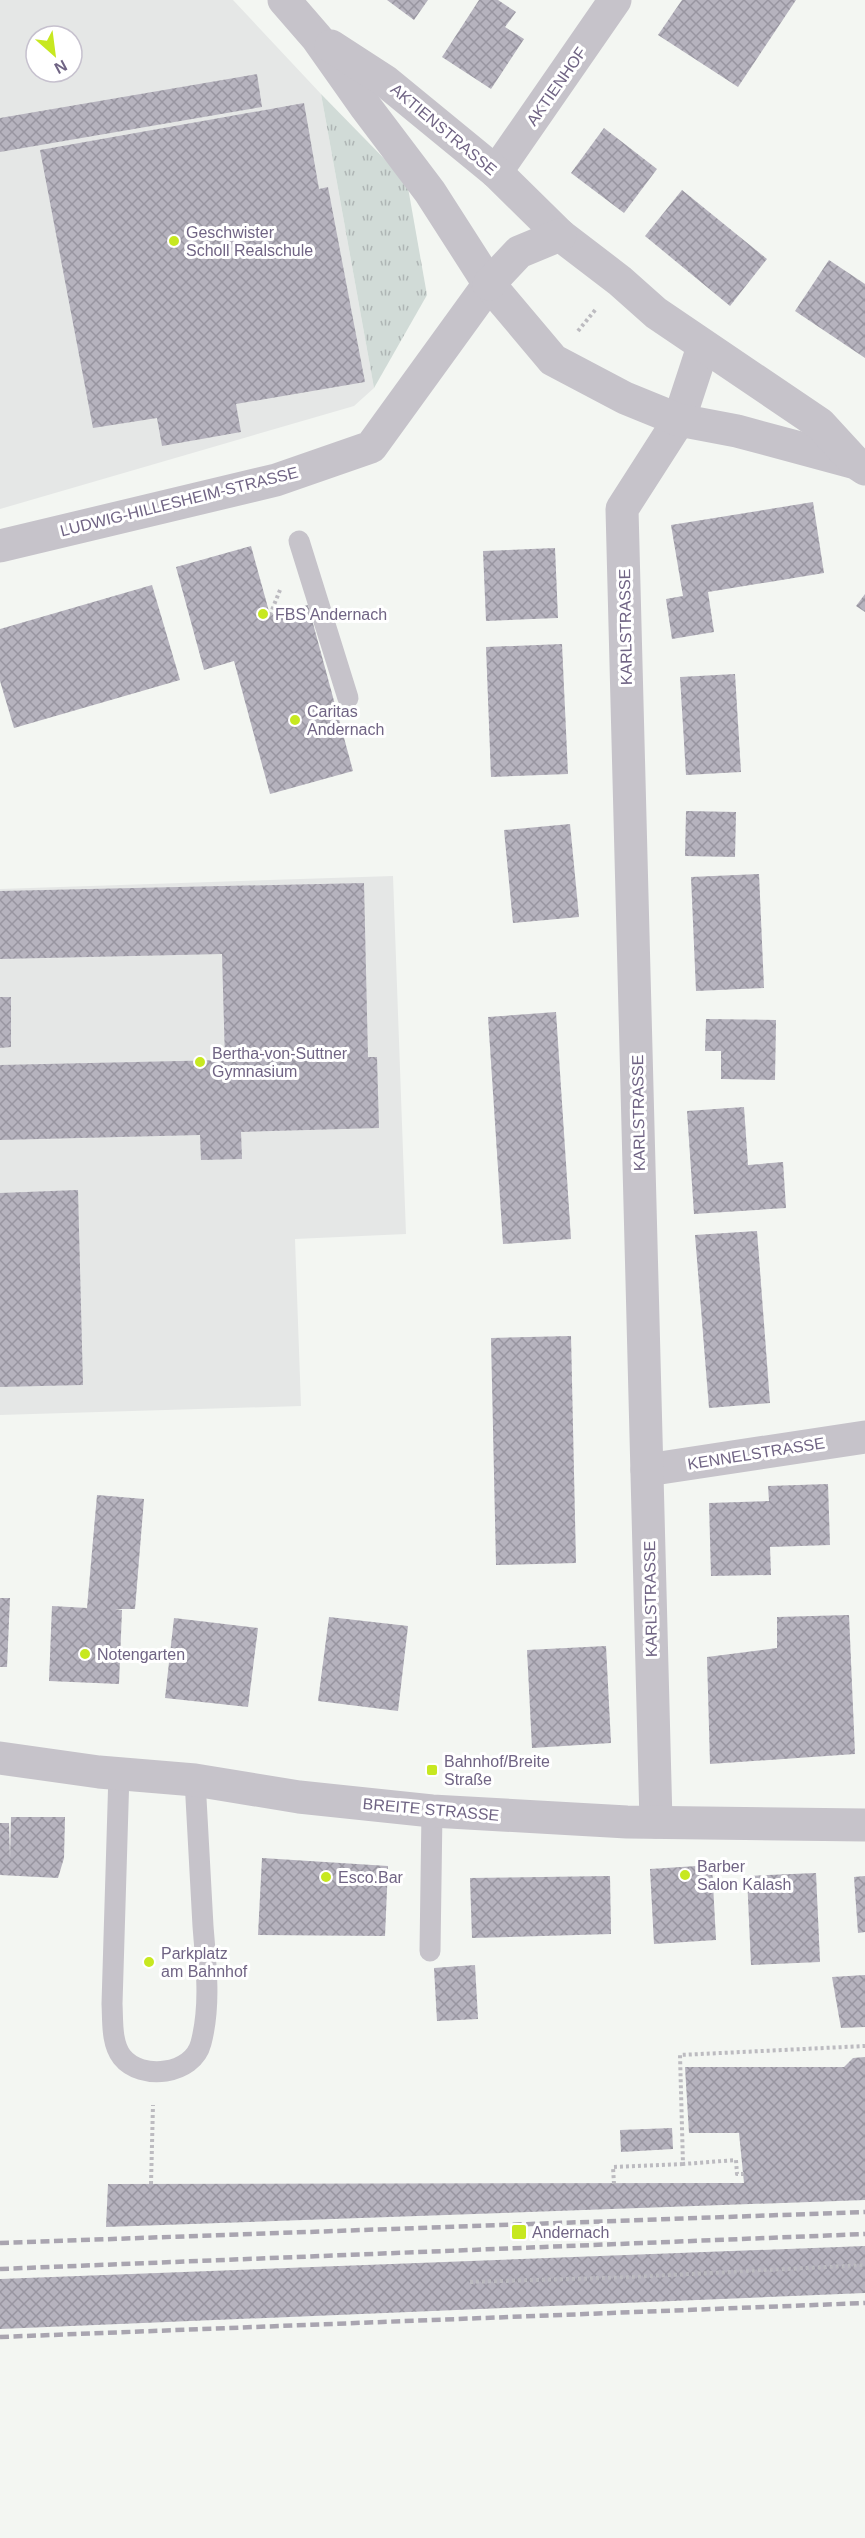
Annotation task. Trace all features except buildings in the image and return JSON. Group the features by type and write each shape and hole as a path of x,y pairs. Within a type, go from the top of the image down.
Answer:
{"street":[{"name":"AKTIENSTRASSE","path":"284,0 317,38 430,192 489,284 554,360 626,398 679,420 737,431 861,466"},
{"name":"AKTIENHOF","path":"496,172 615,0"},
{"name":"AKTIENSTRASSE","path":"317,38 386,81 496,172 560,235 620,281 656,313 703,347 820,424 861,466"},
{"path":"489,284 519,252 560,235"},
{"name":"LUDWIG-HILLESHEIM-STRASSE","path":"0,546 276,480 371,447 489,284"},
{"path":"679,420 703,347"},
{"name":"KARLSTRASSE","path":"656,1822 622,509 679,420"},
{"name":"KENNELSTRASSE","path":"647,1470 865,1437"},
{"name":"BREITE STRASSE","path":"0,1758 195,1780 299,1797 432,1811 656,1822 865,1825"}],"lane":[{"path":"298,541 348,698"},
{"path":"119,1773 112,2004 115,2041 122,2057 138,2068 154,2071 179,2069 192,2058 201,2046 208,1999 195,1780"},
{"path":"430,1951 432,1811"}],"path":[{"path":"554,360 620,281"},
{"path":"683,2163 680,2055 865,2046"},
{"path":"151,2184 154,2071"},
{"path":"614,2184 613,2167 736,2160 736,2174 744,2174"},
{"path":"470,2282 865,2265"}],"shaded area":[{"name":"Geschwister Scholl Realschule","path":"0,0 233,0 321,94 374,388 354,406 0,509"},
{"name":"Bertha-von-Suttner Gymnasium","path":"393,876 406,1234 295,1239 301,1406 0,1415 0,889"}],"green space":[{"path":"321,94 407,182 427,295 374,388"}],"railway":[{"path":"0,2243 865,2212"},
{"path":"0,2269 865,2234"},
{"path":"0,2337 865,2303"}],"place":[{"name":"Geschwister Scholl Realschule","path":"174,241"},
{"name":"FBS Andernach","path":"263,614"},
{"name":"Caritas Andernach","path":"295,720"},
{"name":"Bertha-von-Suttner Gymnasium","path":"200,1062"},
{"name":"Notengarten","path":"85,1654"},
{"name":"Bahnhof/Breite Straße","path":"432,1770"},
{"name":"Barber Salon Kalash","path":"685,1875"},
{"name":"Esco.Bar","path":"326,1877"},
{"name":"Parkplatz am Bahnhof","path":"149,1962"},
{"name":"Andernach","path":"519,2232"}]}
